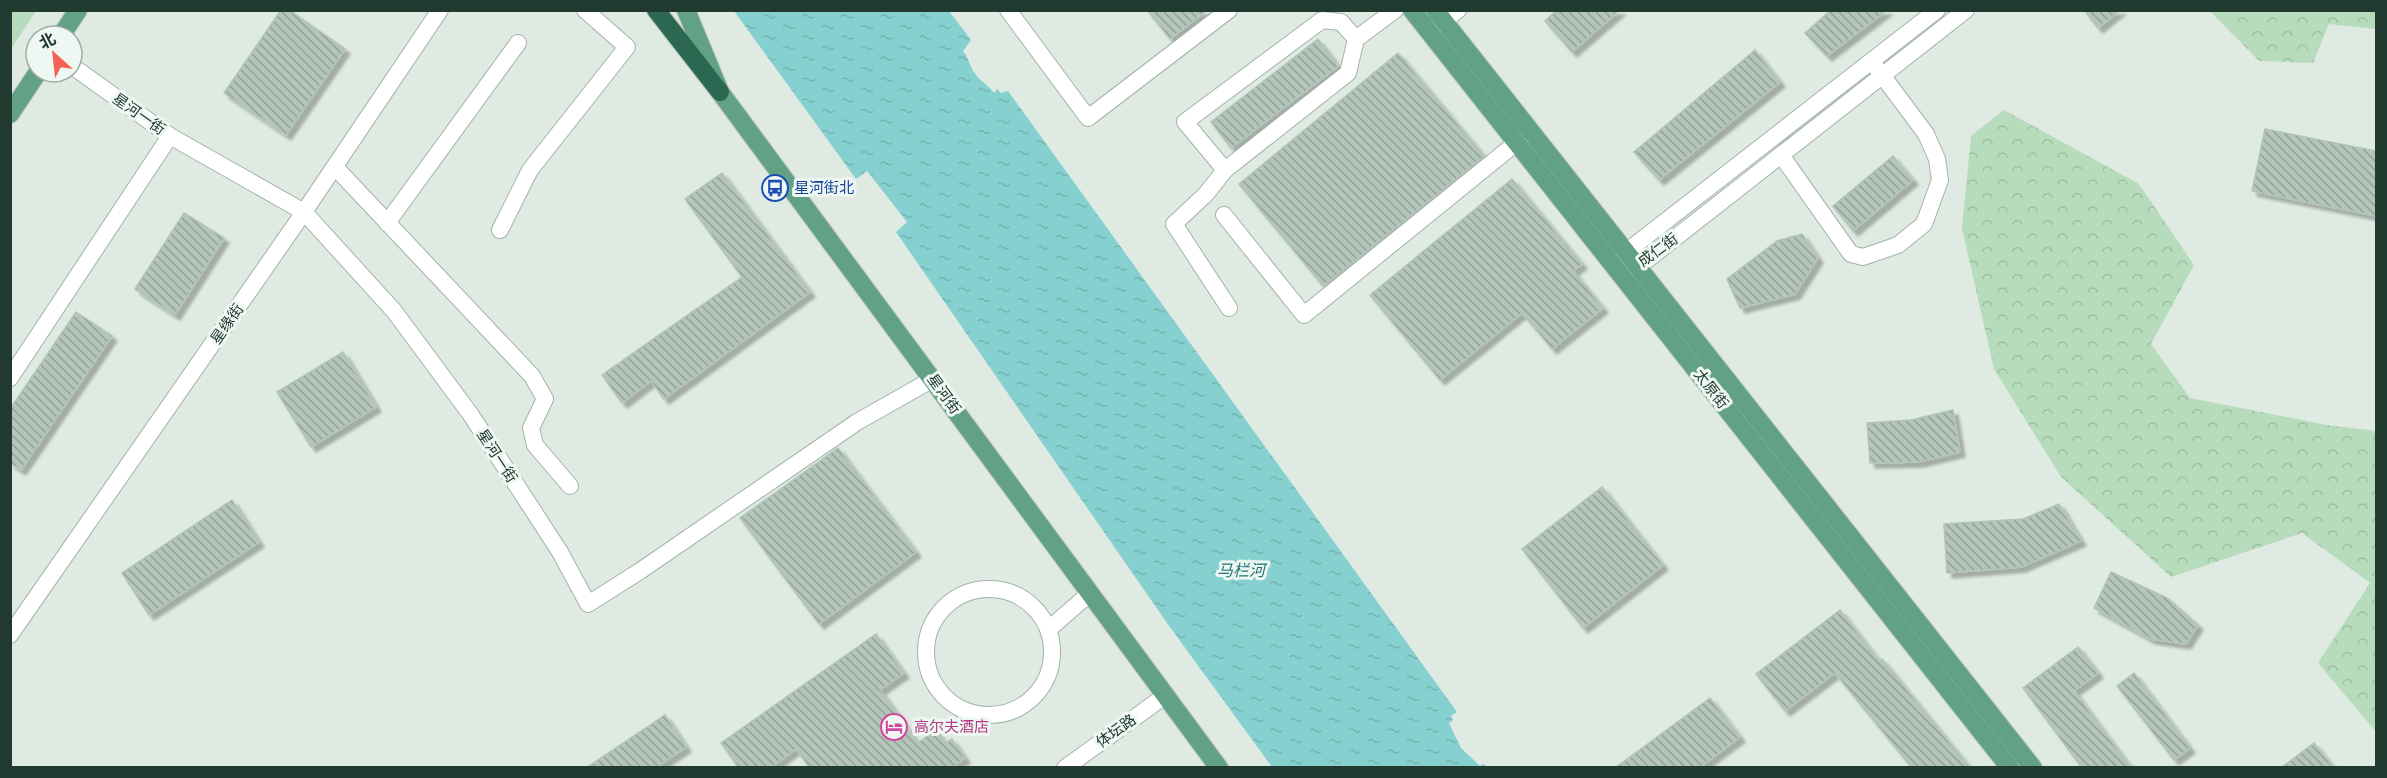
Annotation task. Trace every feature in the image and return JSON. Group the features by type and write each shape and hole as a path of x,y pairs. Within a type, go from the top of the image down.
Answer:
{"highway":[{"path":"656,10 720,92"}],"main road":[{"path":"69,24 78,10"},
{"name":"星河街","path":"686,10 720,92 1219,768"},
{"name":"太原街","path":"1412,10 1429,33 1626,252 2033,768"},
{"name":"太原街","path":"1446,14 1523,137 1617,271 2010,768"},
{"path":"10,114 30,84"}],"street":[{"name":"星缘街","path":"10,635 335,167 440,10"},
{"path":"500,230 530,170 627,47 585,10"},
{"path":"1008,10 1088,118 1229,10"},
{"path":"1229,308 1174,224 1206,194 1226,170 1348,72 1356,39 1395,10"},
{"name":"成仁街","path":"1617,271 1626,252 1937,10"},
{"name":"成仁街","path":"1617,271 1638,267 1966,10"},
{"path":"1429,33 1446,14"},
{"path":"1226,170 1185,122 1322,20 1341,22 1356,39"},
{"path":"387,223 518,43"},
{"path":"1781,155 1851,254 1863,257 1898,245 1924,224 1940,180 1936,159 1926,134 1872,62"},
{"name":"星河一街","path":"84,75 170,136 304,212 394,311 471,415 560,552 588,604 640,571 857,422 933,379"},
{"path":"10,378 170,136"},
{"path":"1224,215 1304,315 1523,137"},
{"path":"335,167 532,376 545,399 531,428 535,445 570,486"},
{"path":"982,588 1003,590 1022,597 1038,611 1049,629 1053,649 1050,670 1041,689 1025,704 1006,712 986,715 965,710 947,699 934,683 927,664 926,643 933,623 945,606 962,594 982,588"},
{"path":"1049,629 1089,594"},
{"name":"体坛路","path":"1065,768 1166,695"}],"green space":[{"path":"10,11 36,11 27,24 24,24 24,29 11,49"},
{"path":"2210,11 2376,11 2376,29 2329,24 2313,63 2259,61"},
{"path":"2004,110 2139,184 2194,265 2151,344 2190,398 2327,425 2376,431 2376,732 2318,663 2370,583 2302,533 2171,577 2061,477 1994,369 1962,228 1971,136"}],"water":[{"name":"马栏河","path":"734,11 949,11 971,40 963,51 976,75 994,93 997,89 1001,93 1008,91 1457,712 1451,716 1453,720 1449,723 1461,748 1480,766 1483,764 1487,767 1272,767 1167,623 896,232 907,222 867,171 856,179"}],"building":[{"path":"281,10 289,10 345,49 286,135 224,93"},
{"path":"1147,10 1207,10 1170,39"},
{"path":"1557,10 1620,10 1572,52 1545,21"},
{"path":"1831,10 1887,10 1827,56 1805,33"},
{"path":"2084,10 2120,10 2098,28"},
{"path":"1318,39 1338,66 1231,148 1211,122"},
{"path":"1755,50 1780,82 1659,180 1634,152"},
{"path":"1398,53 1484,156 1323,286 1239,184"},
{"path":"2265,129 2376,151 2376,216 2252,191"},
{"path":"1893,156 1913,180 1853,231 1833,206"},
{"path":"722,173 810,292 664,399 651,381 622,403 602,375 742,277 685,199"},
{"path":"1512,179 1582,264 1573,271 1603,308 1552,349 1522,313 1440,380 1370,295"},
{"path":"184,213 224,238 175,315 135,289"},
{"path":"1802,234 1818,258 1795,294 1740,308 1727,279 1777,241"},
{"path":"76,312 112,336 21,470 10,463 10,409"},
{"path":"343,352 376,407 311,447 277,392"},
{"path":"1953,410 1960,452 1919,462 1870,463 1867,423 1911,420"},
{"path":"838,448 916,552 819,624 740,518"},
{"path":"1602,487 1663,565 1583,628 1522,549"},
{"path":"232,500 259,542 149,615 122,573"},
{"path":"2059,504 2081,541 2021,567 1947,573 1944,524 2023,519"},
{"path":"2111,572 2167,598 2198,625 2186,644 2151,639 2094,608"},
{"path":"1840,610 1879,661 1882,659 1970,768 1912,768 1835,673 1785,711 1756,674"},
{"path":"876,634 904,673 880,690 918,743 936,730 946,743 952,739 965,758 951,768 810,768 796,749 770,768 739,768 721,743"},
{"path":"2078,647 2098,673 2074,691 2131,768 2082,768 2023,688"},
{"path":"2134,673 2190,748 2174,760 2117,686"},
{"path":"1710,698 1740,737 1699,768 1615,768"},
{"path":"665,715 686,747 655,768 586,768"},
{"path":"2314,743 2334,768 2281,768"}],"place":[{"name":"星河街北","path":"775,188"},
{"name":"高尔夫酒店","path":"894,727"}]}
